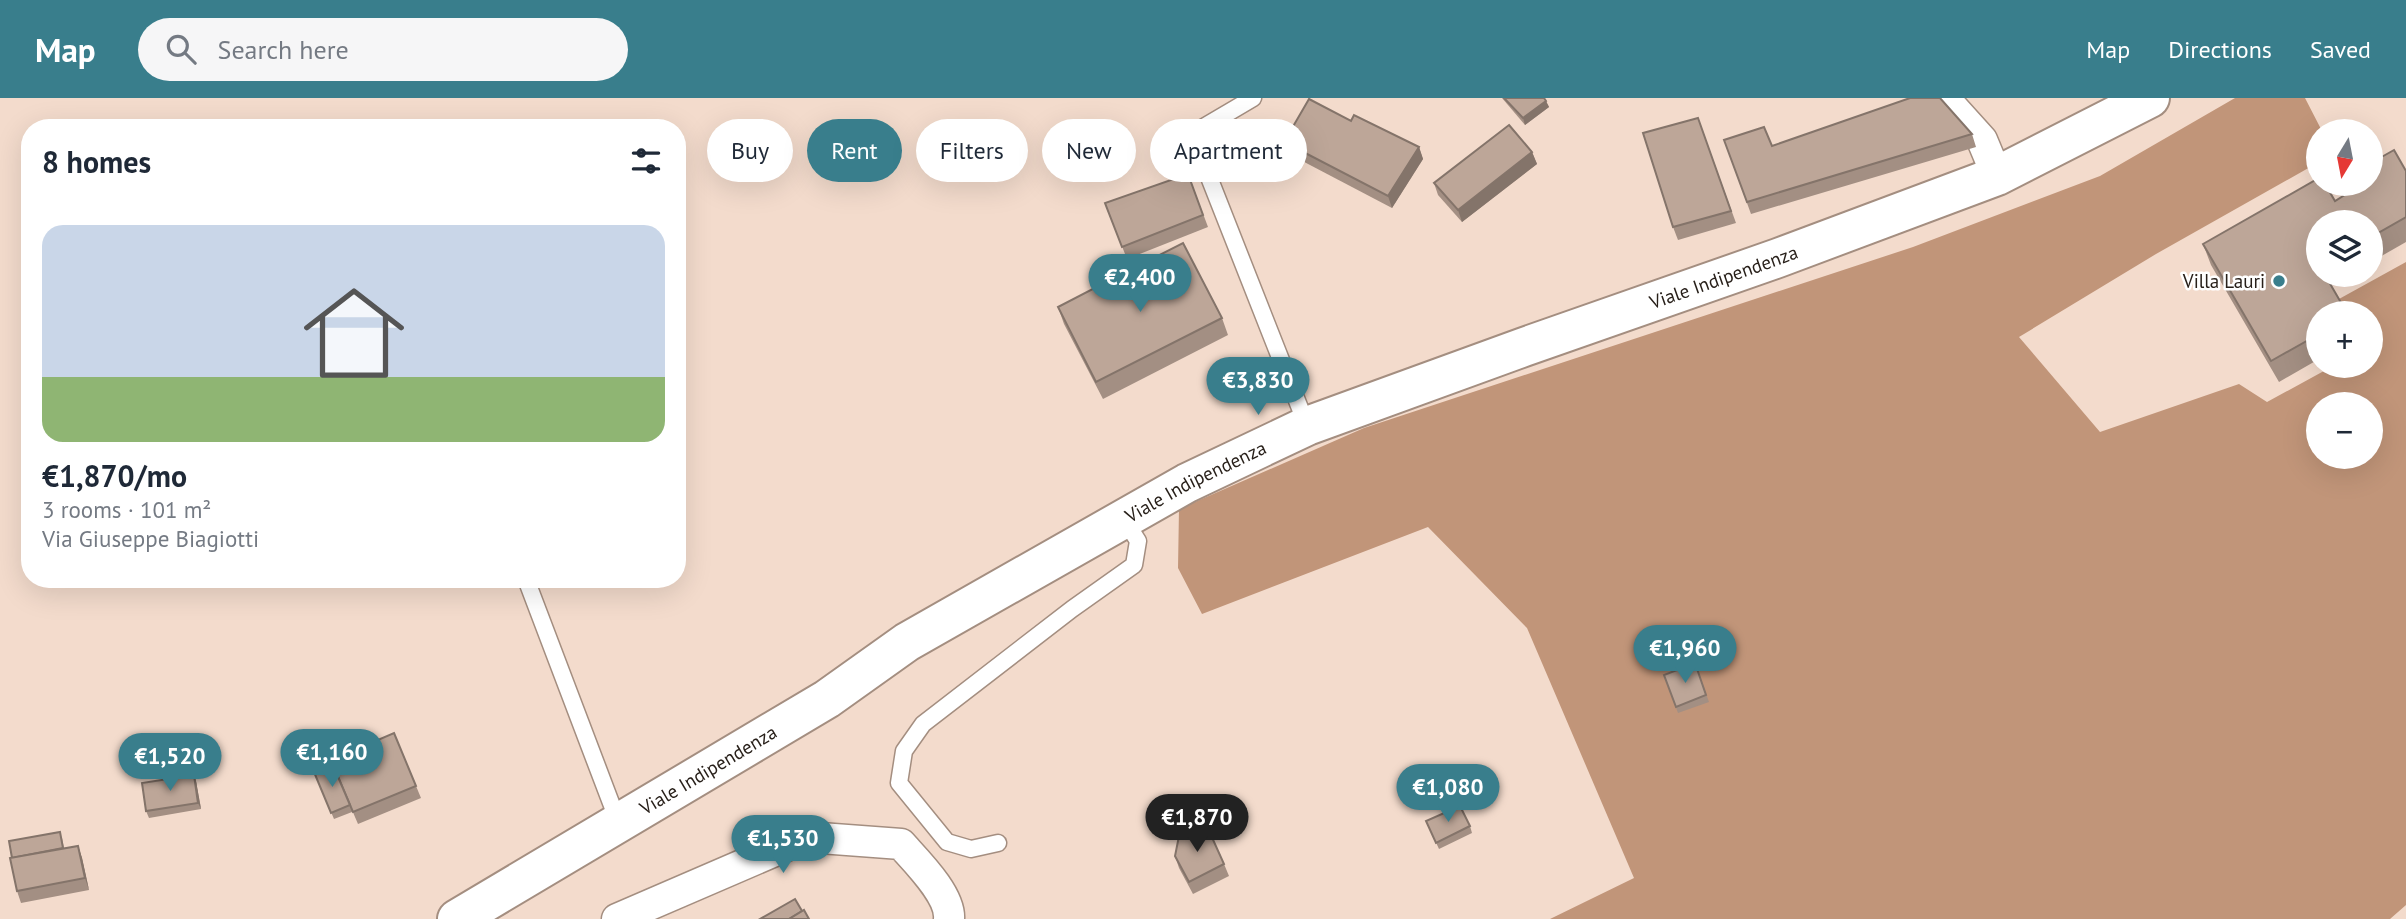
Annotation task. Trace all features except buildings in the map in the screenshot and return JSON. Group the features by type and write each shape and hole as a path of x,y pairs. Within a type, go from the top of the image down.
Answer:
{"main road":[{"name":"Viale Indipendenza","path":"457,919 827,699 906,642 1187,483 1307,426 1778,258 1997,176 2150,98"}],"street":[{"path":"1944,98 1982,140 1997,176"},
{"path":"617,919 807,837 901,844 936,884 950,913 949,919"}],"lane":[{"path":"1253,98 1192,134 1307,426"},
{"path":"998,843 971,849 947,842 899,783 904,751 923,724 1072,609 1134,565 1138,541 1124,519"},
{"path":"529,588 619,824"}],"shaded area":[{"path":"2235,98 2305,98 2316,119 2306,119 2306,169 2156,254 2019,337 2100,432 2239,384 2267,402 2311,378 2383,378 2383,301 2339,299 2361,287 2383,287 2383,275 2406,262 2406,905 2390,919 1550,919 1634,878 1527,628 1428,527 1202,614 1178,568 1179,509 1364,428 1913,247 2100,176"}],"place":[{"name":"Villa Lauri","path":"2279,281"}]}
